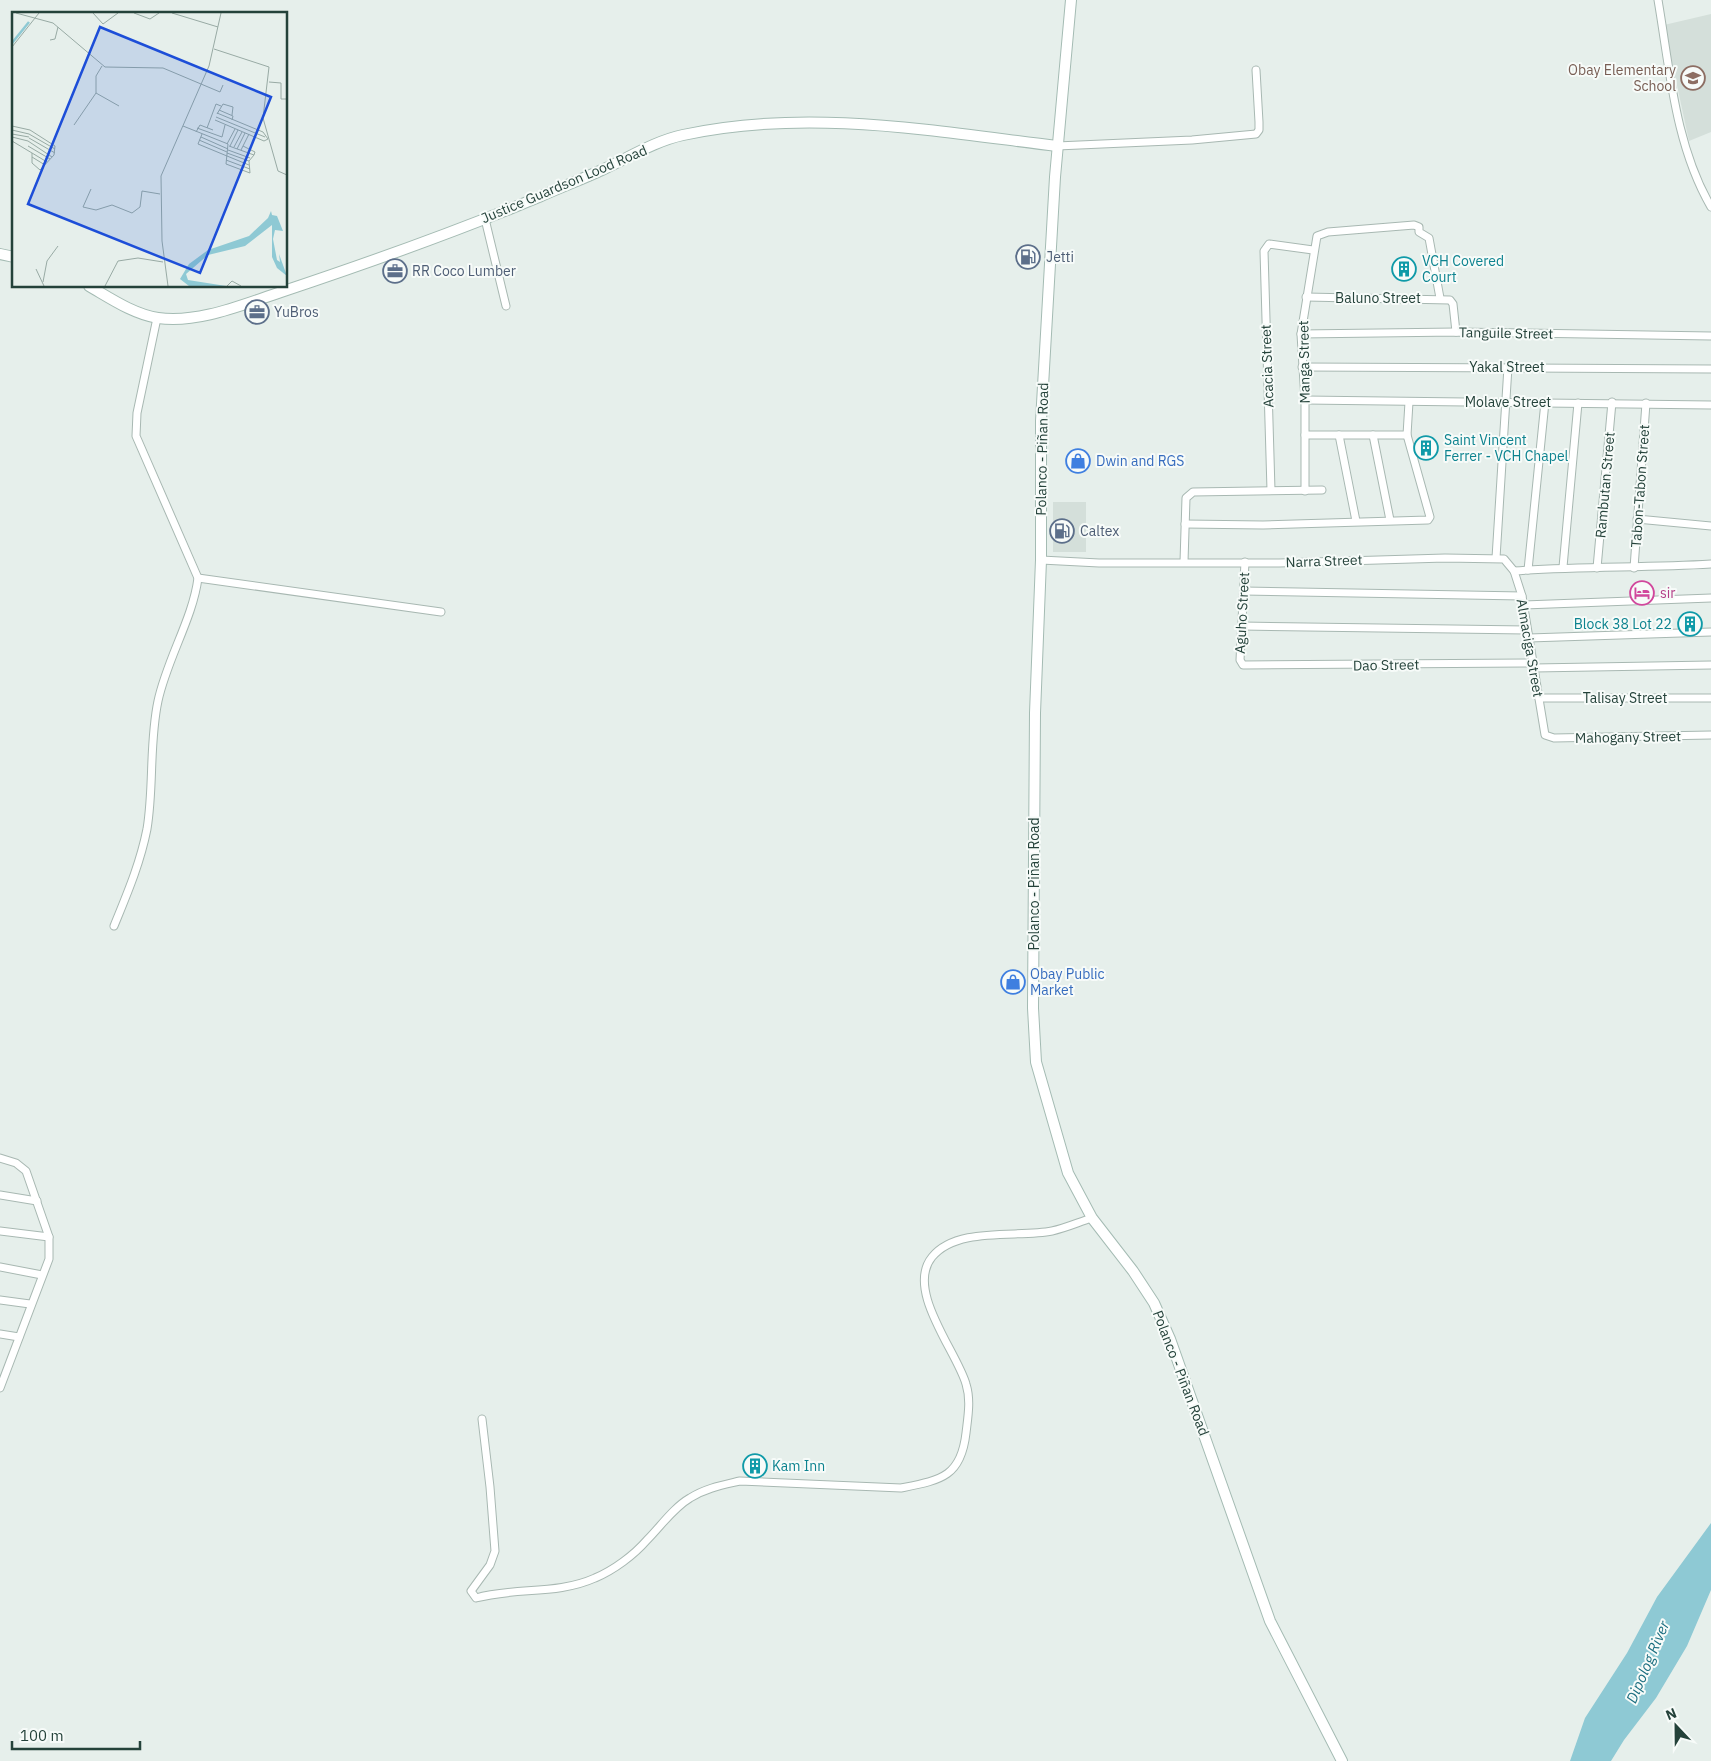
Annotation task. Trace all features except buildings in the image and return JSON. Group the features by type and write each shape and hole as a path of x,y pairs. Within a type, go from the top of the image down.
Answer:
{"main road":[{"name":"Polanco - Piñan Road","path":"1071,0 1057,146 1041,411 1041,560 1035,723 1033,1008 1036,1062 1068,1172 1092,1218 1133,1271 1154,1303 1170,1338 1270,1621 1342,1761"},
{"name":"Justice Guardson Lood Road","path":"93,288 130,308 157,318 185,318 207,314 265,297 485,219 604,169 665,140 682,135 738,126 777,123 868,123 1057,146"}],"street":[{"path":"1658,0 1685,149 1698,184 1711,207"},
{"path":"1057,146 1192,140 1256,134 1259,122 1256,70"},
{"path":"485,219 506,306"},
{"name":"Manga Street","path":"1305,491 1305,400 1301,334 1314,250 1319,235 1385,227 1414,225 1419,227 1419,232 1429,238 1440,298"},
{"name":"Acacia Street","path":"1271,490 1263,277 1264,251 1269,244 1314,250"},
{"name":"Baluno Street","path":"1306,297 1440,298 1450,300 1456,332"},
{"path":"114,926 138,865 147,828 154,728 158,700 168,666 195,595 198,578 136,436 136,418 157,318"},
{"name":"Tanguile Street","path":"1301,334 1456,332 1711,336"},
{"name":"Yakal Street","path":"1302,367 1711,368"},
{"path":"1496,558 1508,367"},
{"name":"Molave Street","path":"1305,400 1612,402 1711,405"},
{"path":"1185,524 1263,525 1390,520 1425,521 1430,517 1408,435 1408,402"},
{"path":"1528,570 1544,402"},
{"name":"Rambutan Street","path":"1597,568 1612,402"},
{"path":"1563,568 1578,403"},
{"name":"Tabon-Tabon Street","path":"1634,568 1646,403"},
{"path":"1305,435 1408,435"},
{"path":"1338,435 1356,522"},
{"path":"1373,435 1390,520"},
{"path":"1184,562 1186,498 1189,494 1193,492 1322,490"},
{"path":"1637,520 1711,526"},
{"name":"Narra Street","path":"1041,560 1245,562 1496,558 1504,559 1509,563"},
{"name":"Aguho Street","path":"1241,664 1245,562"},
{"name":"Almaciga Street","path":"1509,563 1514,571 1524,605 1545,735"},
{"path":"1514,571 1711,564"},
{"path":"198,578 441,612"},
{"path":"1244,591 1522,596"},
{"path":"1524,605 1711,598"},
{"path":"1242,626 1528,634 1711,632"},
{"name":"Dao Street","path":"1241,664 1248,666 1711,665"},
{"name":"Talisay Street","path":"1539,698 1711,698"},
{"name":"Mahogany Street","path":"1545,735 1554,738 1711,735"},
{"path":"0,1158 16,1163 26,1170 49,1237 50,1254 19,1336 4,1369 0,1388"},
{"path":"0,1195 37,1201"},
{"path":"482,1419 490,1487 494,1551 490,1565 471,1591 476,1598 496,1592 557,1590 596,1578 622,1562 646,1542 688,1499 717,1486 740,1481 901,1488 921,1484 955,1469 960,1459 970,1400 966,1383 940,1332 926,1292 924,1278 932,1256 954,1242 975,1237 1052,1231 1092,1218"},
{"path":"0,1231 49,1237"},
{"path":"0,1267 42,1275"},
{"path":"0,1300 30,1304"},
{"path":"0,1334 19,1336"}],"shaded area":[{"name":"Obay Elementary School","path":"1711,14 1711,132 1689,141 1664,25"},
{"path":"1053,502 1086,502 1086,552 1053,552"}],"water":[{"name":"Dipolog River","path":"1711,1523 1711,1590 1687,1646 1656,1698 1624,1740 1611,1761 1570,1761 1585,1718 1627,1653 1657,1597"}],"place":[{"name":"Obay Elementary School","path":"1693,78"},
{"name":"Jetti","path":"1028,257"},
{"name":"VCH Covered Court","path":"1404,269"},
{"name":"RR Coco Lumber","path":"395,271"},
{"name":"YuBros","path":"257,312"},
{"name":"Saint Vincent Ferrer - VCH Chapel","path":"1426,448"},
{"name":"Dwin and RGS","path":"1078,461"},
{"name":"Caltex","path":"1062,531"},
{"name":"sir","path":"1642,593"},
{"name":"Block 38 Lot 22","path":"1690,624"},
{"name":"Obay Public Market","path":"1013,982"},
{"name":"Kam Inn","path":"755,1466"}]}
